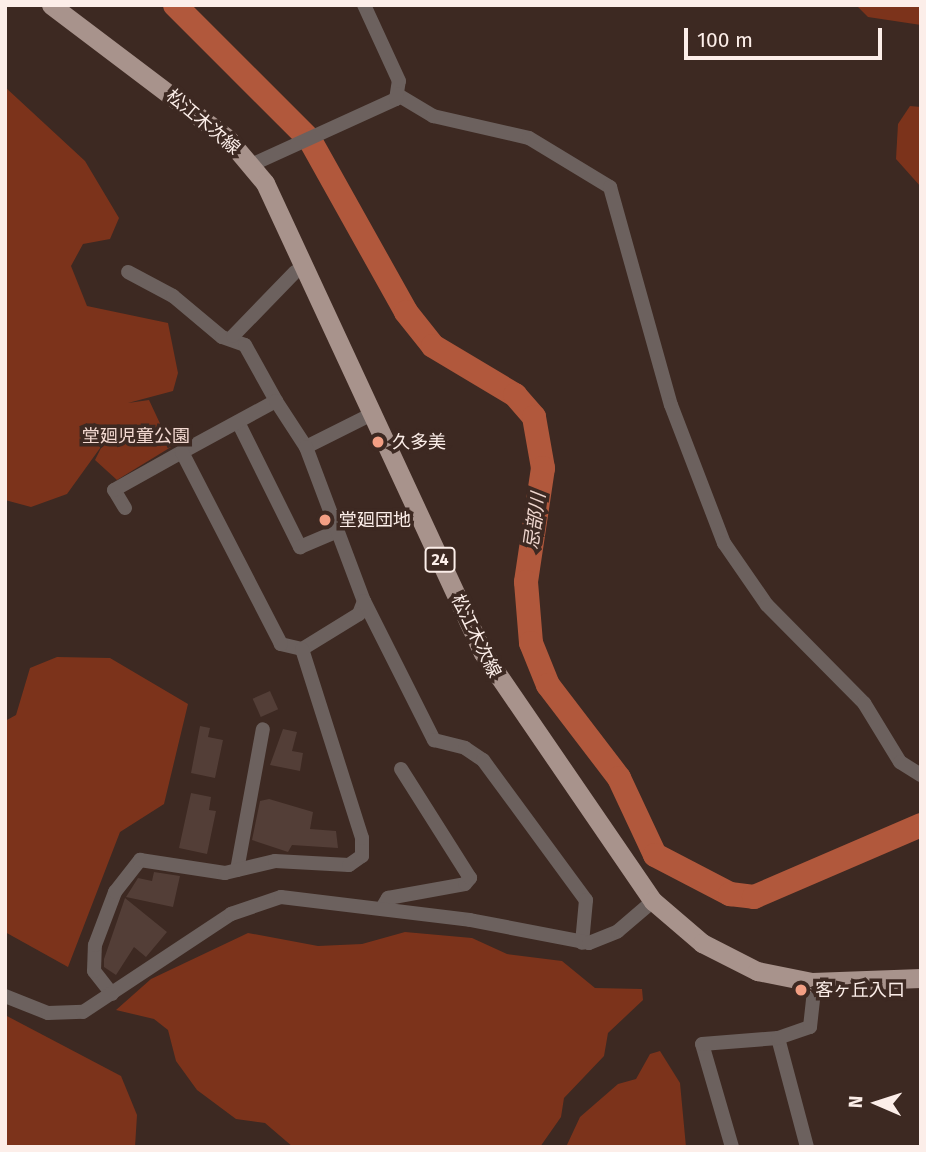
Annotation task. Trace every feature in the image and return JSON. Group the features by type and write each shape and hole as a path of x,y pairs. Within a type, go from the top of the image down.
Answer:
{"main road":[{"name":"松江木次線","path":"51,5 208,122 251,165 284,216 499,683 653,901 727,958 815,982 921,978"}],"street":[{"path":"364,5 399,81 398,96"},
{"path":"251,165 398,96"},
{"path":"398,96 433,116 529,138 611,187 671,405 724,543 767,606 864,703 900,762 921,775"},
{"path":"128,272 173,296 222,337 233,336 295,272"},
{"path":"233,336 245,345 276,401 306,447 364,601 433,740 465,748 482,760 586,900 582,943"},
{"path":"124,508 114,489 276,401"},
{"path":"306,447 374,413"},
{"path":"238,422 300,547 336,532"},
{"path":"112,994 93,960 115,892 132,866 149,858 219,872 275,861 349,865 362,856 362,838 302,649 273,634 182,452"},
{"path":"302,649 354,619 364,601"},
{"path":"237,870 263,729"},
{"path":"382,908 388,898 466,884 470,878 401,769"},
{"path":"5,996 48,1013 83,1012 245,906 281,897 382,908 582,943 618,931 653,901"},
{"path":"732,1147 702,1044 778,1038 810,1027 815,982"},
{"path":"778,1038 807,1147"}],"green space":[{"path":"856,5 921,5 921,25 868,17"},
{"name":"堂廻児童公園","path":"5,87 85,161 119,218 110,239 83,244 71,266 87,306 168,323 178,373 173,391 128,403 149,400 171,447 117,480 95,460 103,444 67,494 31,507 5,500"},
{"path":"910,106 921,107 921,187 896,159 898,124"},
{"path":"57,657 110,658 188,704 164,804 120,832 68,967 5,932 5,721 16,715 30,668"},
{"path":"405,932 472,938 507,954 562,961 595,988 642,989 643,1000 608,1033 604,1056 564,1098 561,1117 540,1147 293,1147 265,1123 236,1119 197,1090 176,1061 168,1030 154,1019 116,1010 151,979 248,933 318,946 362,944"},
{"path":"5,1015 121,1076 137,1115 135,1147 5,1147"},
{"path":"660,1051 680,1083 686,1147 566,1147 580,1117 618,1084 636,1079 650,1054"}],"building":[{"path":"270,691 278,709 261,717 253,699"},
{"path":"200,726 210,728 208,737 223,740 215,778 191,773"},
{"path":"283,729 297,732 292,751 303,753 300,771 270,765"},
{"path":"191,793 211,797 209,810 216,811 207,854 179,848"},
{"path":"269,799 313,812 310,829 336,831 338,848 292,845 288,852 252,840 260,801"},
{"path":"154,872 180,876 173,907 126,897 138,878 152,881"},
{"path":"125,898 167,932 146,957 134,947 116,975 104,967 104,959"}],"waterway":[{"name":"忌部川","path":"175,5 310,140 406,312 433,346 515,395 534,417 543,468 526,582 531,643 548,685 619,778 655,855 730,894 754,897 921,825"}],"place":[{"name":"久多美","path":"378,442"},
{"name":"堂廻団地","path":"325,520"},
{"name":"客ヶ丘入口","path":"801,990"}]}
